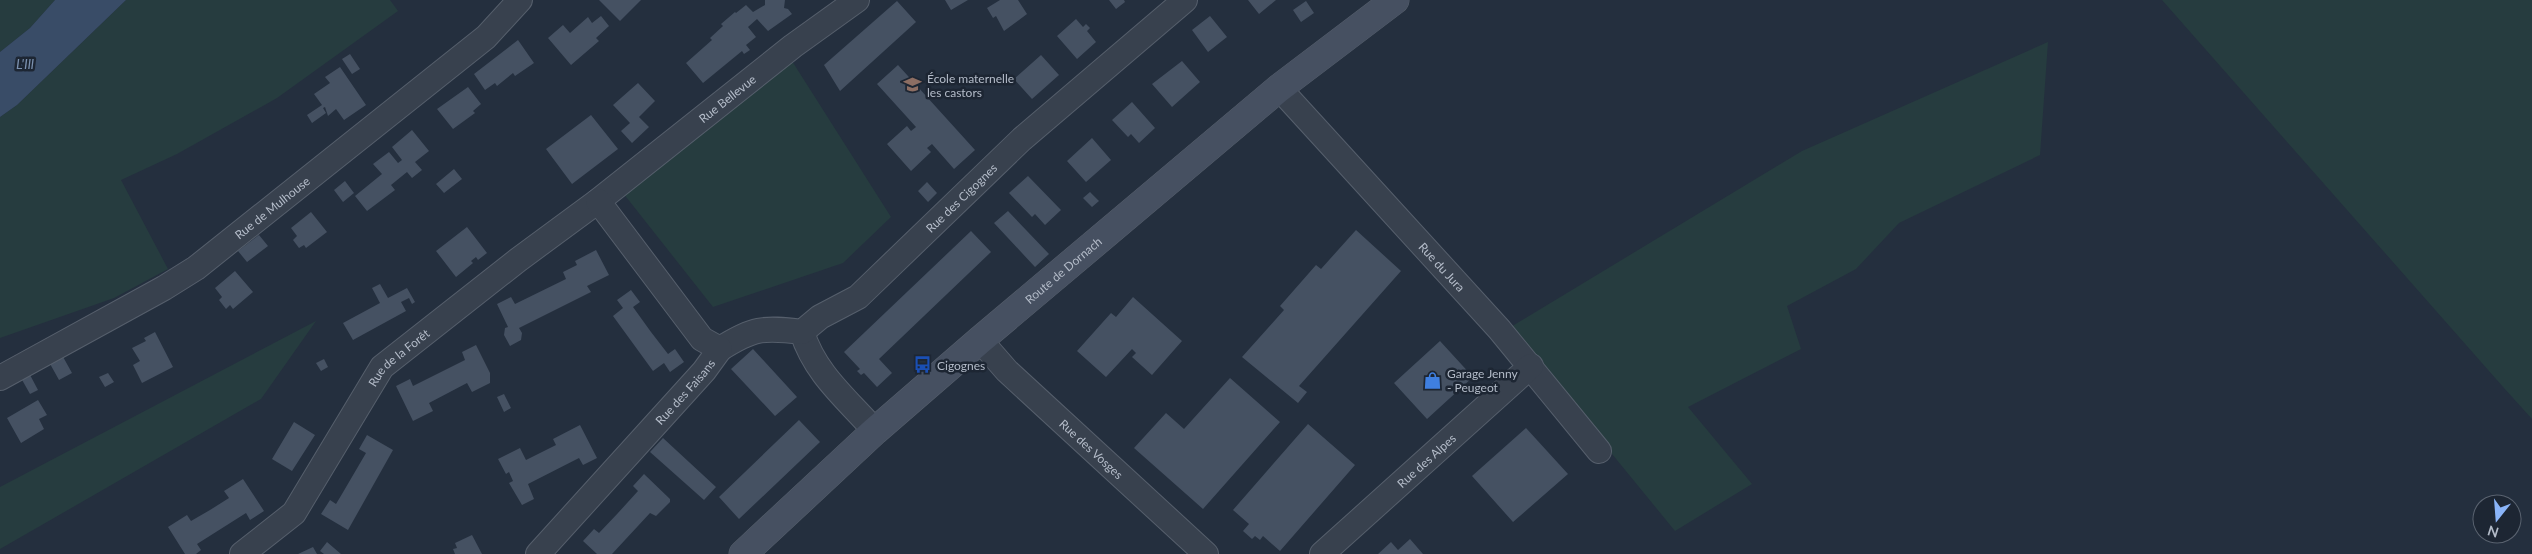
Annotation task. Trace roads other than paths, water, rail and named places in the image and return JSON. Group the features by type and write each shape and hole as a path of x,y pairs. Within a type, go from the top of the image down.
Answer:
{"main road":[{"name":"Route de Dornach","path":"743,554 875,431 980,340 1279,88 1394,0"}],"street":[{"name":"Rue de Mulhouse","path":"0,378 164,288 196,268 486,36 520,0"},
{"name":"Rue Bellevue","path":"598,201 793,46 857,0"},
{"name":"Rue des Cigognes","path":"802,332 820,317 858,297 1022,139 1185,0"},
{"name":"Rue du Jura","path":"1279,88 1531,366 1599,451"},
{"name":"Rue des Faisans","path":"538,554 704,371 720,349 702,339 598,201"},
{"name":"Rue de la Forêt","path":"242,554 294,513 382,367 518,260 598,201"},
{"path":"720,349 757,329 802,332 807,349 822,374 875,431"},
{"name":"Rue des Vosges","path":"980,340 1007,371 1206,554"},
{"name":"Rue des Alpes","path":"1322,554 1531,366"}],"water":[{"name":"L'Ill","path":"55,0 126,0 17,105 0,117 0,52 30,28"}],"place":[{"name":"École maternelle les castors","path":"913,85"},
{"name":"Cigognes","path":"923,365"},
{"name":"Garage Jenny - Peugeot","path":"1433,380"}]}
